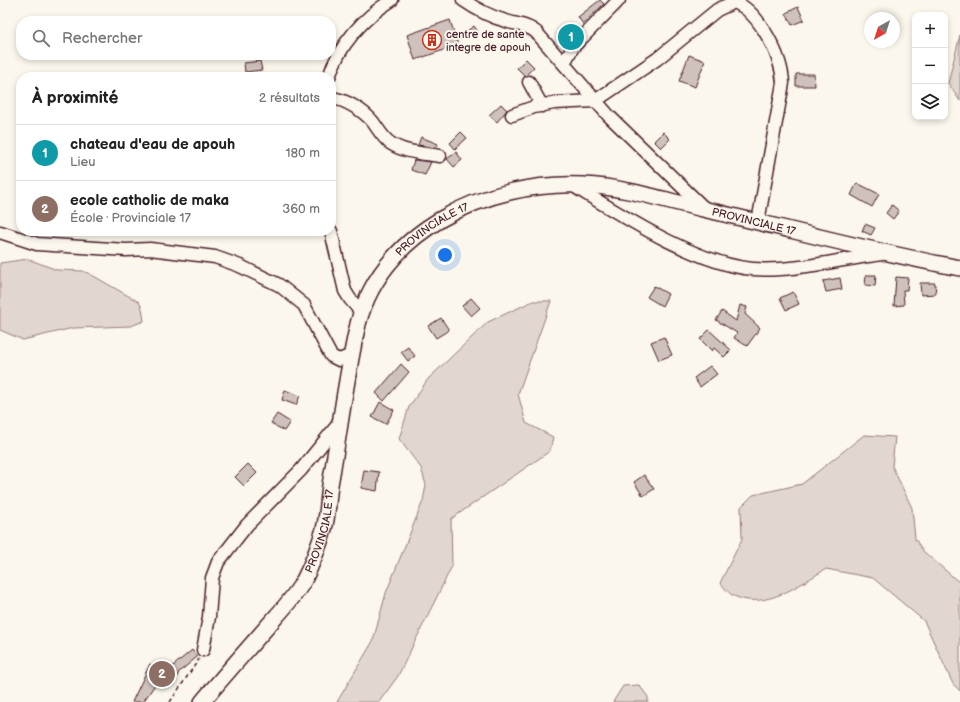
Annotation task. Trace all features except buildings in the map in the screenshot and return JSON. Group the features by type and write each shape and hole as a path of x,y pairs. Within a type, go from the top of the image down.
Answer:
{"main road":[{"name":"PROVINCIALE 17","path":"202,702 289,602 303,582 316,553 324,527 340,422 361,312 373,286 387,263 424,230 445,217 471,204 518,189 572,185 602,187 758,222 885,253 960,268"}],"street":[{"path":"331,72 344,45 365,20 392,0"},
{"path":"463,0 490,15 531,28 564,63 595,101 706,210"},
{"path":"564,63 573,47 619,0"},
{"path":"512,115 542,106 566,102 595,101 657,59 718,10 734,2 751,12 778,55 783,83 758,222"},
{"path":"529,82 542,106"},
{"path":"336,100 347,103 363,113 372,120 389,142 403,150 440,156"},
{"path":"572,185 637,225 684,248 715,260 739,266 782,269 885,253"},
{"path":"0,232 37,244 126,250 150,249 215,257 280,285 304,305 332,356 339,360 352,355"},
{"path":"332,236 345,291 361,312"},
{"path":"203,650 209,617 212,578 218,562 247,525 301,470 340,422"}],"path":[{"path":"170,702 203,650"}],"shaded area":[{"path":"960,35 960,101 948,83"},
{"path":"28,259 57,270 83,271 90,274 139,302 142,308 144,321 131,326 73,328 23,340 0,330 0,263"},
{"path":"533,301 551,301 518,394 526,423 553,437 550,451 451,519 452,566 398,676 379,702 337,702 373,641 386,593 423,501 426,485 421,468 399,439 409,407 428,379 488,322"},
{"path":"864,435 895,437 892,466 912,508 915,539 924,552 960,583 960,691 953,684 924,621 873,578 826,569 782,594 758,600 746,600 734,596 720,583 742,539 741,507 753,495 802,484"},
{"path":"639,685 648,697 648,702 613,702 623,686"}],"place":[{"name":"chateau d'eau de apouh","path":"571,37"},
{"name":"centre de sante integre de apouh","path":"432,40"},
{"name":"ecole catholic de maka","path":"162,674"}]}
